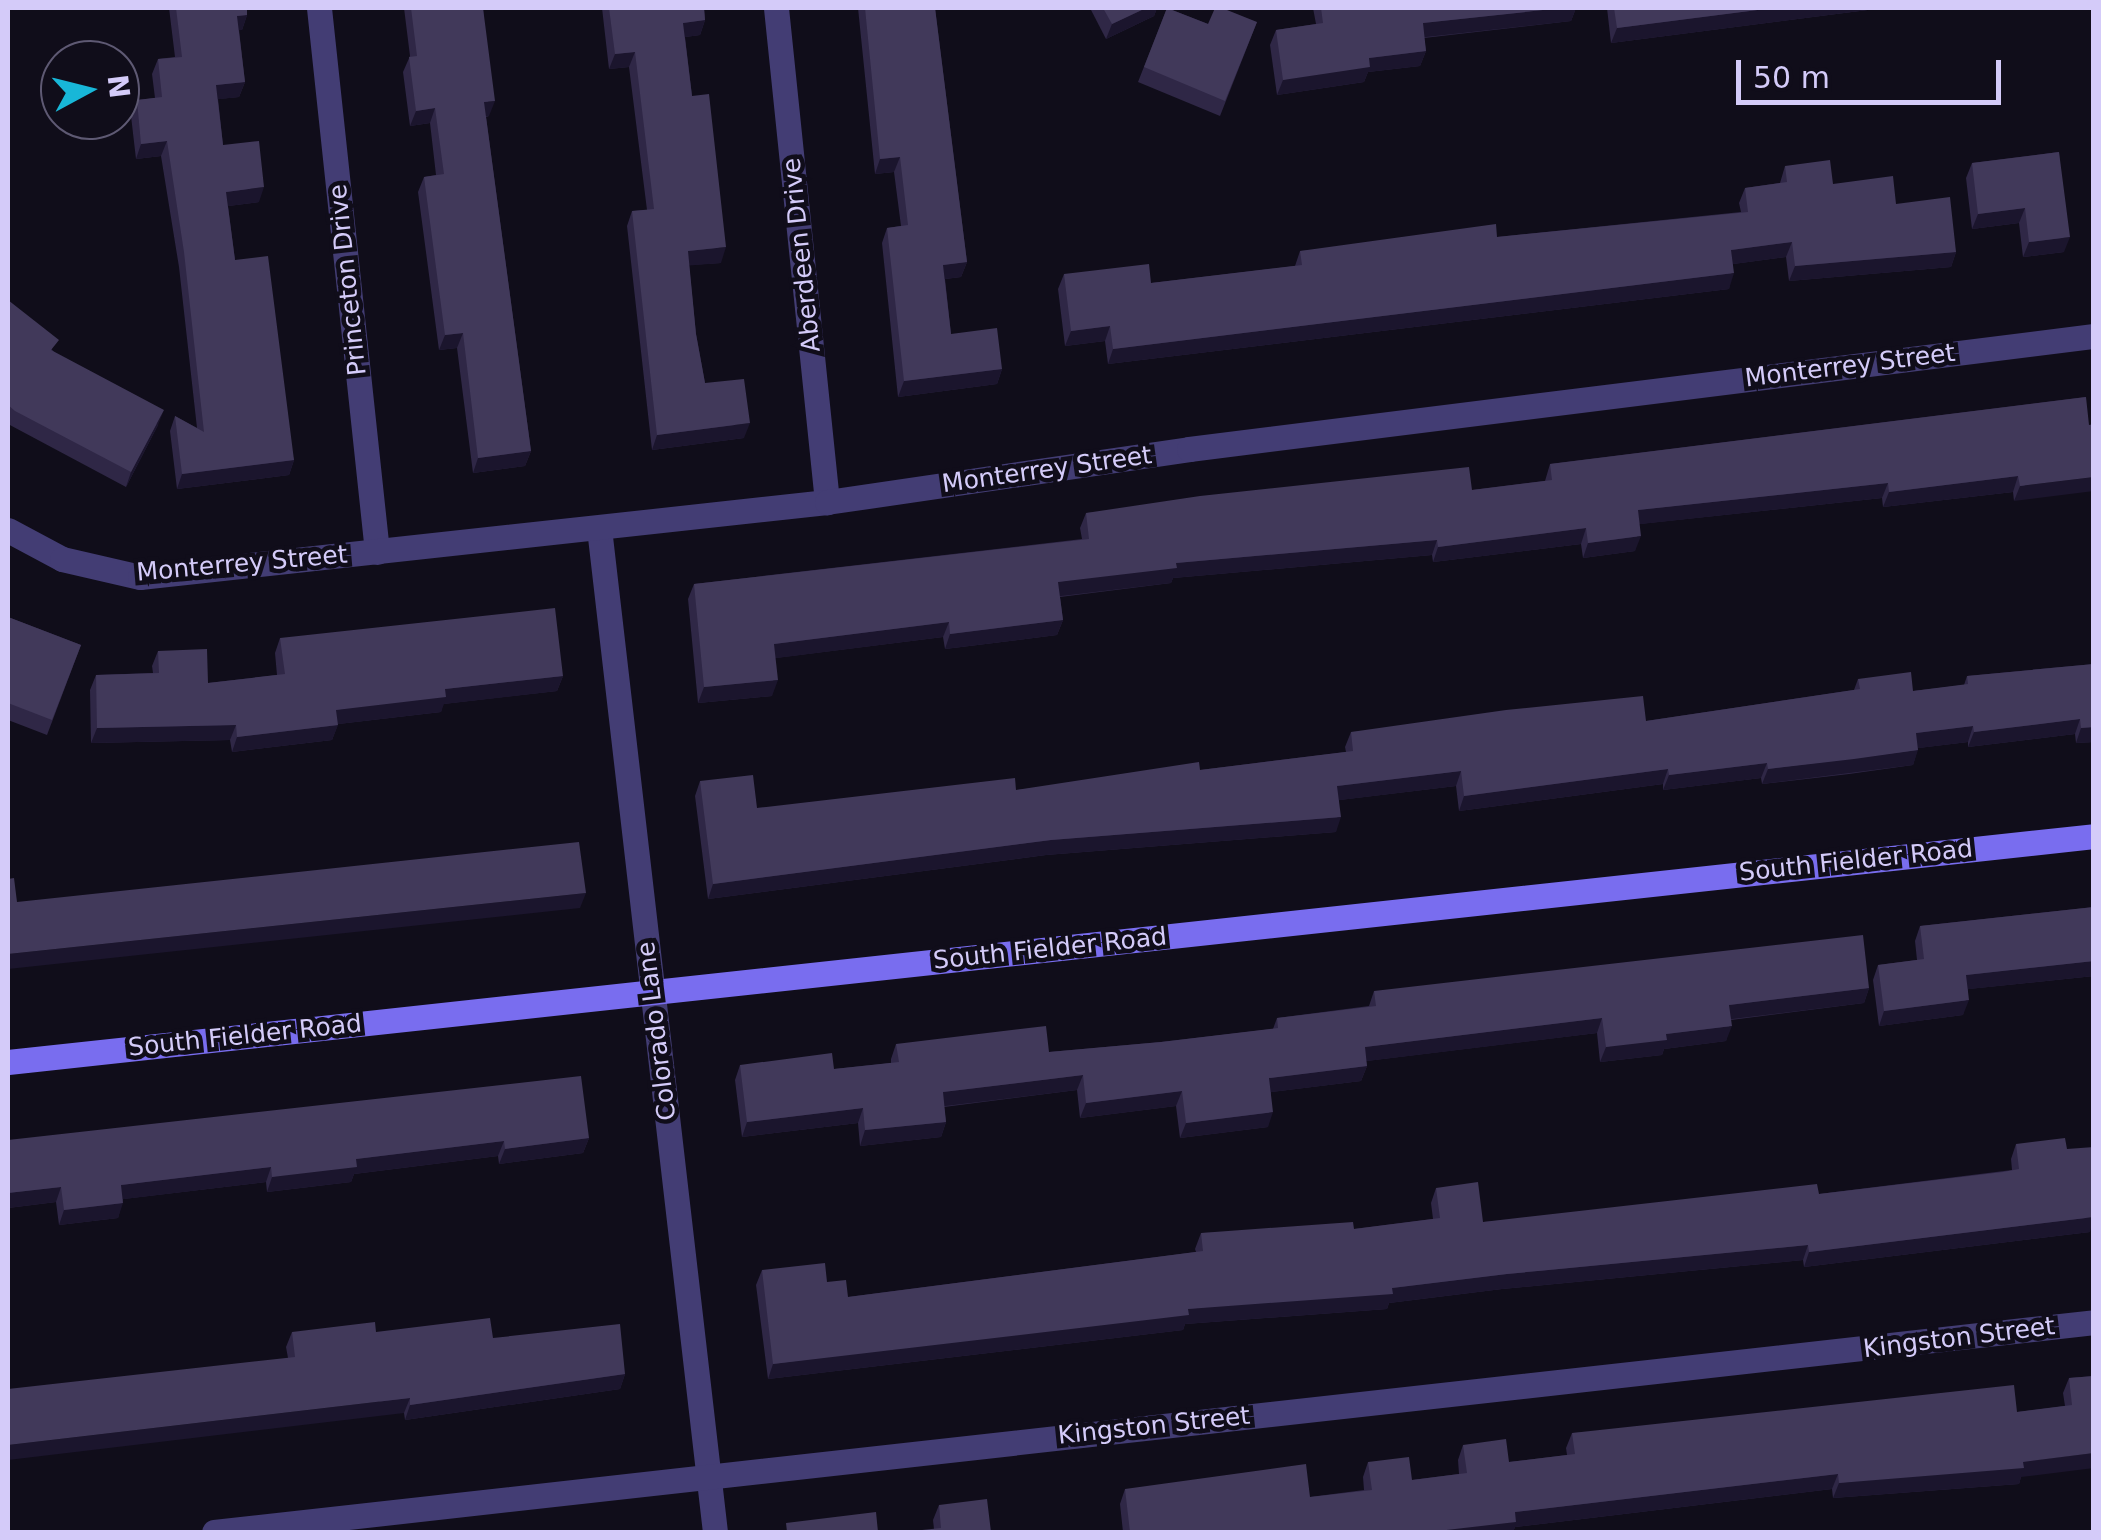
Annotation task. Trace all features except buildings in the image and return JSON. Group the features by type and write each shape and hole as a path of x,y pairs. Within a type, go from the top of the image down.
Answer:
{"street":[{"name":"Princeton Drive","path":"319,8 377,552"},
{"name":"Aberdeen Drive","path":"776,8 827,502"},
{"name":"Monterrey Street","path":"8,530 62,559 140,577 827,502 1189,450 2094,336"},
{"name":"Colorado Lane","path":"599,528 715,1532"},
{"name":"South Fielder Road","path":"8,1062 2094,836"},
{"name":"Kingston Street","path":"214,1532 2094,1322"}]}
